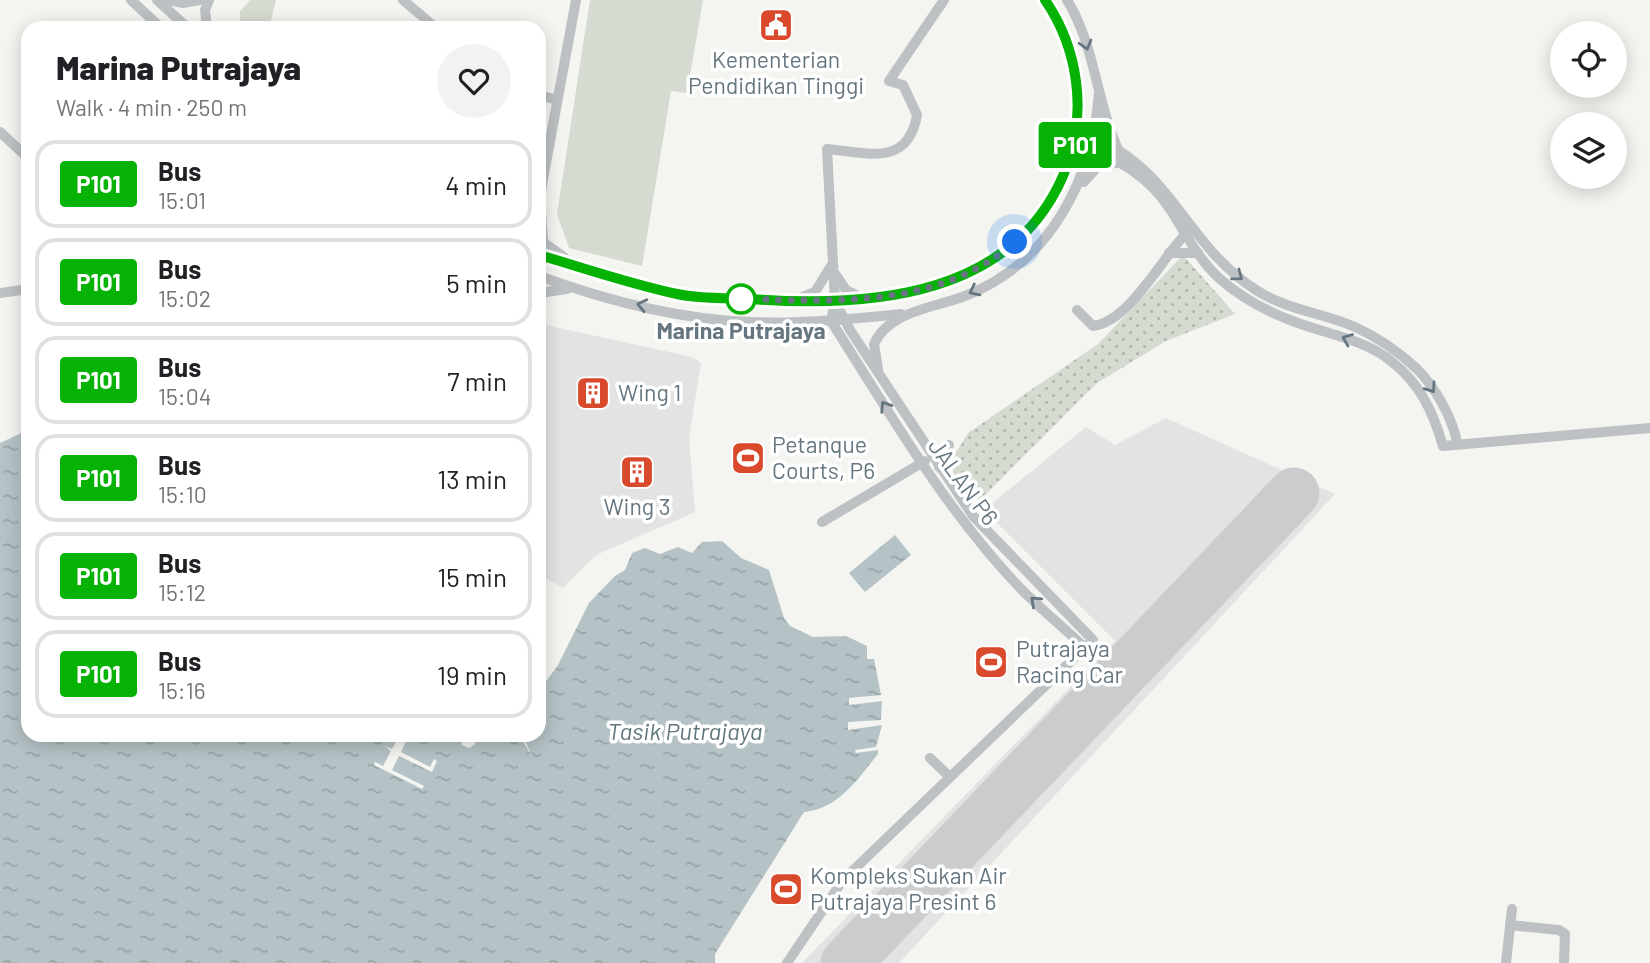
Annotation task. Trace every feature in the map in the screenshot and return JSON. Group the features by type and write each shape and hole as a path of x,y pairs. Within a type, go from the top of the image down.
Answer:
{"street":[{"path":"131,0 150,21"},
{"path":"157,0 180,21"},
{"path":"168,0 183,4 200,0"},
{"path":"206,21 205,10 209,0"},
{"path":"403,0 428,21"},
{"path":"546,161 576,0"},
{"path":"831,321 835,301 827,149 877,154 897,151 909,141 917,115 903,85 889,81 944,0"},
{"path":"546,257 679,294 780,302 868,299 916,292 952,282 1003,253 1027,232 1059,188 1076,137 1076,80 1066,34 1045,0"},
{"path":"1067,0 1082,29 1099,93 1118,149"},
{"path":"1076,193 1093,142 1099,93"},
{"path":"546,97 558,100"},
{"path":"0,132 21,152"},
{"path":"1076,137 1118,149 1156,178 1188,230 1198,253 1220,279 1273,313 1356,343 1390,359 1409,377 1427,402 1443,446 1457,442 1650,428"},
{"path":"1093,142 1152,186 1188,230 1228,269 1257,291 1289,306 1354,326 1398,353 1418,370 1435,392 1457,442"},
{"path":"879,376 874,344 887,324 967,295 1011,269 1042,242 1093,168 1100,164 1122,163"},
{"path":"1077,310 1093,326 1109,321 1126,307 1188,230"},
{"path":"546,244 548,248 605,274"},
{"path":"1169,253 1198,253"},
{"path":"832,263 839,282 846,290 868,299"},
{"path":"780,302 815,292 832,263"},
{"path":"546,279 574,289 676,313 750,322 831,321 914,313"},
{"path":"546,292 574,289"},
{"path":"0,293 21,290"},
{"name":"JALAN P6","path":"835,301 970,528 1022,590 1089,644"},
{"name":"JALAN P6","path":"831,321 926,456 939,467 973,516 1089,644"},
{"path":"822,522 926,456 949,445 939,467"},
{"path":"787,963 843,880 1089,644"},
{"path":"930,758 950,777"},
{"path":"1506,963 1512,909"},
{"path":"1510,925 1559,930 1564,934 1564,963"}],"shaded area":[{"path":"250,0 276,0 271,21 240,21 240,11"},
{"path":"590,0 703,0 687,93 671,91 642,266 569,248 557,214"},
{"path":"1183,255 1235,314 1166,341 1097,383 980,500 953,473 954,456 968,433 1098,344"},
{"path":"546,325 692,357 701,363 689,437 695,512 596,555 563,588 546,578"},
{"path":"1166,418 1335,494 899,963 802,963 1115,641 984,510 1086,427 1115,445"}],"water":[{"name":"Tasik Putrajaya","path":"21,433 21,742 461,742 469,748 475,742 524,742 532,757 526,742 546,742 546,681 558,665 589,603 615,576 625,570 632,553 645,548 660,554 678,547 692,553 702,542 722,541 741,558 769,570 784,618 790,626 813,637 846,636 867,646 867,659 874,659 881,695 849,698 849,705 882,701 881,720 848,722 848,730 882,725 876,747 855,750 856,753 878,750 878,754 846,792 827,805 804,812 715,954 715,963 0,963 0,443"},
{"path":"895,535 911,555 865,592 849,573"}],"pier":[{"path":"396,742 406,742 401,752 430,767 434,759 437,761 432,772 399,756 392,770 424,786 422,789 374,765 375,762 383,766 391,751 385,746 392,749"}],"runway":[{"path":"846,963 1294,493"}],"bus line":[{"name":"P101","path":"546,257 679,294 780,302 868,299 916,292 952,282 1003,253 1027,232 1059,188 1075,143 1078,111 1076,80 1066,34 1045,0"}],"place":[{"name":"Kementerian Pendidikan Tinggi","path":"776,25"},
{"name":"Marina Putrajaya","path":"741,299"},
{"name":"Wing 1","path":"593,393"},
{"name":"Petanque Courts, P6","path":"748,458"},
{"name":"Wing 3","path":"637,472"},
{"name":"Putrajaya Racing Car","path":"991,662"},
{"name":"Kompleks Sukan Air Putrajaya Presint 6","path":"786,889"}],"route":[{"path":"741,299 826,301 868,299 916,292 952,282 1003,253 1015,242"}]}
